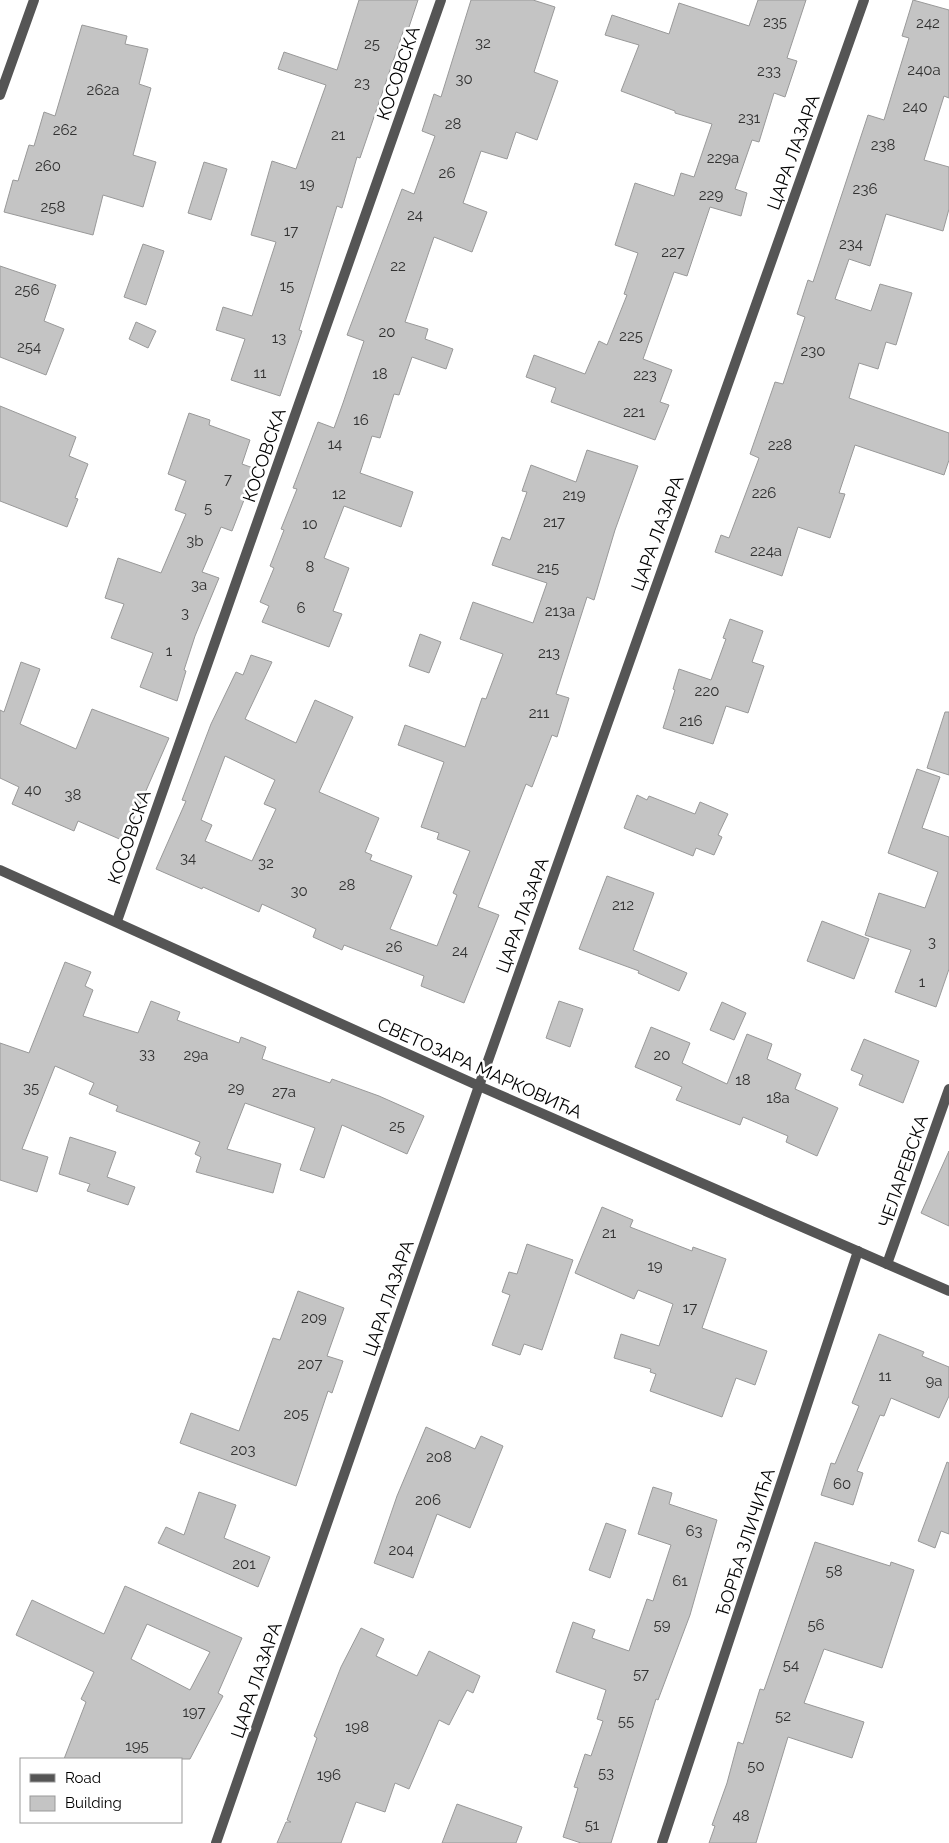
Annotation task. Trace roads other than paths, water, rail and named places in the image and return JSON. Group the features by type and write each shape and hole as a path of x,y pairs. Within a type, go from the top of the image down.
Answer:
{"street":[{"path":"0,95 34,0"},
{"name":"КОСОВСКА","path":"117,922 441,0"},
{"name":"ЦАРА ЛАЗАРА","path":"216,1843 479,1086 864,0"},
{"name":"СВЕТОЗАРА МАРКОВИЋА","path":"0,870 479,1086 949,1291"},
{"name":"ЧЕЛАРЕВСКА","path":"887,1264 949,1089"},
{"name":"ЂОРЂА ЗЛИЧИЋА","path":"662,1843 858,1252"}]}
